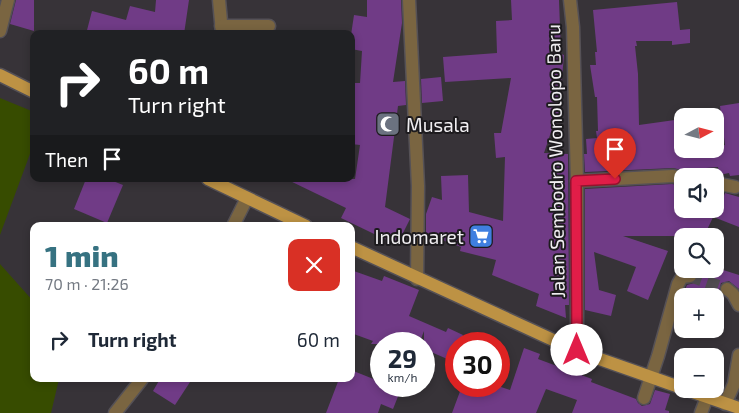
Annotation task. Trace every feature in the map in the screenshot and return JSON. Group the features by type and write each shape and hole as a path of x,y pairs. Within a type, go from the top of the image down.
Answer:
{"main road":[{"path":"0,75 30,90"},
{"path":"230,184 247,198 298,222"},
{"path":"355,250 577,350 674,385"},
{"path":"710,398 739,408"}],"street":[{"path":"0,31 8,0"},
{"path":"219,0 222,30 269,26"},
{"path":"409,0 418,186 417,278"},
{"name":"Jalan Sembodro Wonolopo Baru","path":"570,0 573,27 577,350"},
{"path":"576,181 674,176"},
{"path":"724,185 735,187"},
{"path":"235,222 247,198"},
{"path":"644,398 681,278"},
{"path":"727,289 733,294 739,305"},
{"path":"725,404 734,384 739,355"},
{"path":"115,413 140,382"},
{"path":"701,413 707,398"}],"green space":[{"path":"0,98 30,110 30,154 0,235"},
{"path":"0,264 30,298 30,382 58,382 51,413 0,413"}],"building":[{"path":"16,0 34,0 34,30 10,24"},
{"path":"156,0 189,0 185,30 87,30 92,11 126,20 130,6 155,12"},
{"path":"367,0 401,0 402,23 393,82 405,81 406,105 398,106 385,207 410,219 397,245 355,225 355,222 349,222 341,218 346,208 292,182 355,182 360,145 355,144 355,83 360,83 362,51 355,50 355,30 352,30 354,15 367,17"},
{"path":"511,0 559,0 561,54 564,55 560,101 562,101 559,121 555,120 544,153 568,154 569,305 565,305 566,318 536,306 539,294 492,275 496,260 460,251 461,247 426,234 426,214 432,197 442,200 441,176 468,175 469,212 503,221 505,157 496,158 494,133 501,133 511,78 445,82 443,57 497,53 496,21 512,20"},
{"path":"677,2 680,30 690,29 690,43 672,45 672,41 636,41 639,125 674,120 674,158 724,158 724,108 720,108 720,106 739,103 739,175 730,176 729,173 724,174 724,168 718,167 585,172 584,154 587,154 586,139 597,138 596,131 598,131 597,97 595,97 590,65 596,65 595,52 597,52 593,10"},
{"path":"441,77 443,101 422,103 421,79"},
{"path":"85,182 116,182 123,185 107,222 74,209"},
{"path":"674,184 674,218 713,218 708,228 674,228 674,236 623,236 668,251 648,300 627,291 636,267 594,252 599,290 616,295 611,316 585,310 585,189"},
{"path":"725,193 739,197 739,227 716,218 724,218"},
{"path":"724,270 739,275 739,289 729,281 721,283 720,288 686,288 687,285 694,283 698,279 724,278"},
{"path":"355,271 382,281 384,276 419,290 409,316 446,332 445,358 435,354 435,332 370,332 370,340 355,334"},
{"path":"448,328 457,332 446,332"},
{"path":"524,348 540,354 538,359 592,379 591,382 636,399 642,406 650,404 655,390 670,394 665,410 669,411 669,413 572,413 577,400 546,389 536,413 452,413 458,397 510,397 510,390"},
{"path":"355,372 370,378 370,397 398,397 393,409 381,404 378,413 326,413 338,382 355,382"},
{"path":"158,382 190,382 175,405 153,391"}],"tunnel":[{"path":"696,278 727,289"}],"place":[{"name":"Musala","path":"388,124"},
{"name":"Indomaret","path":"481,236"}],"route":[{"path":"577,350 576,181 615,179"}]}
